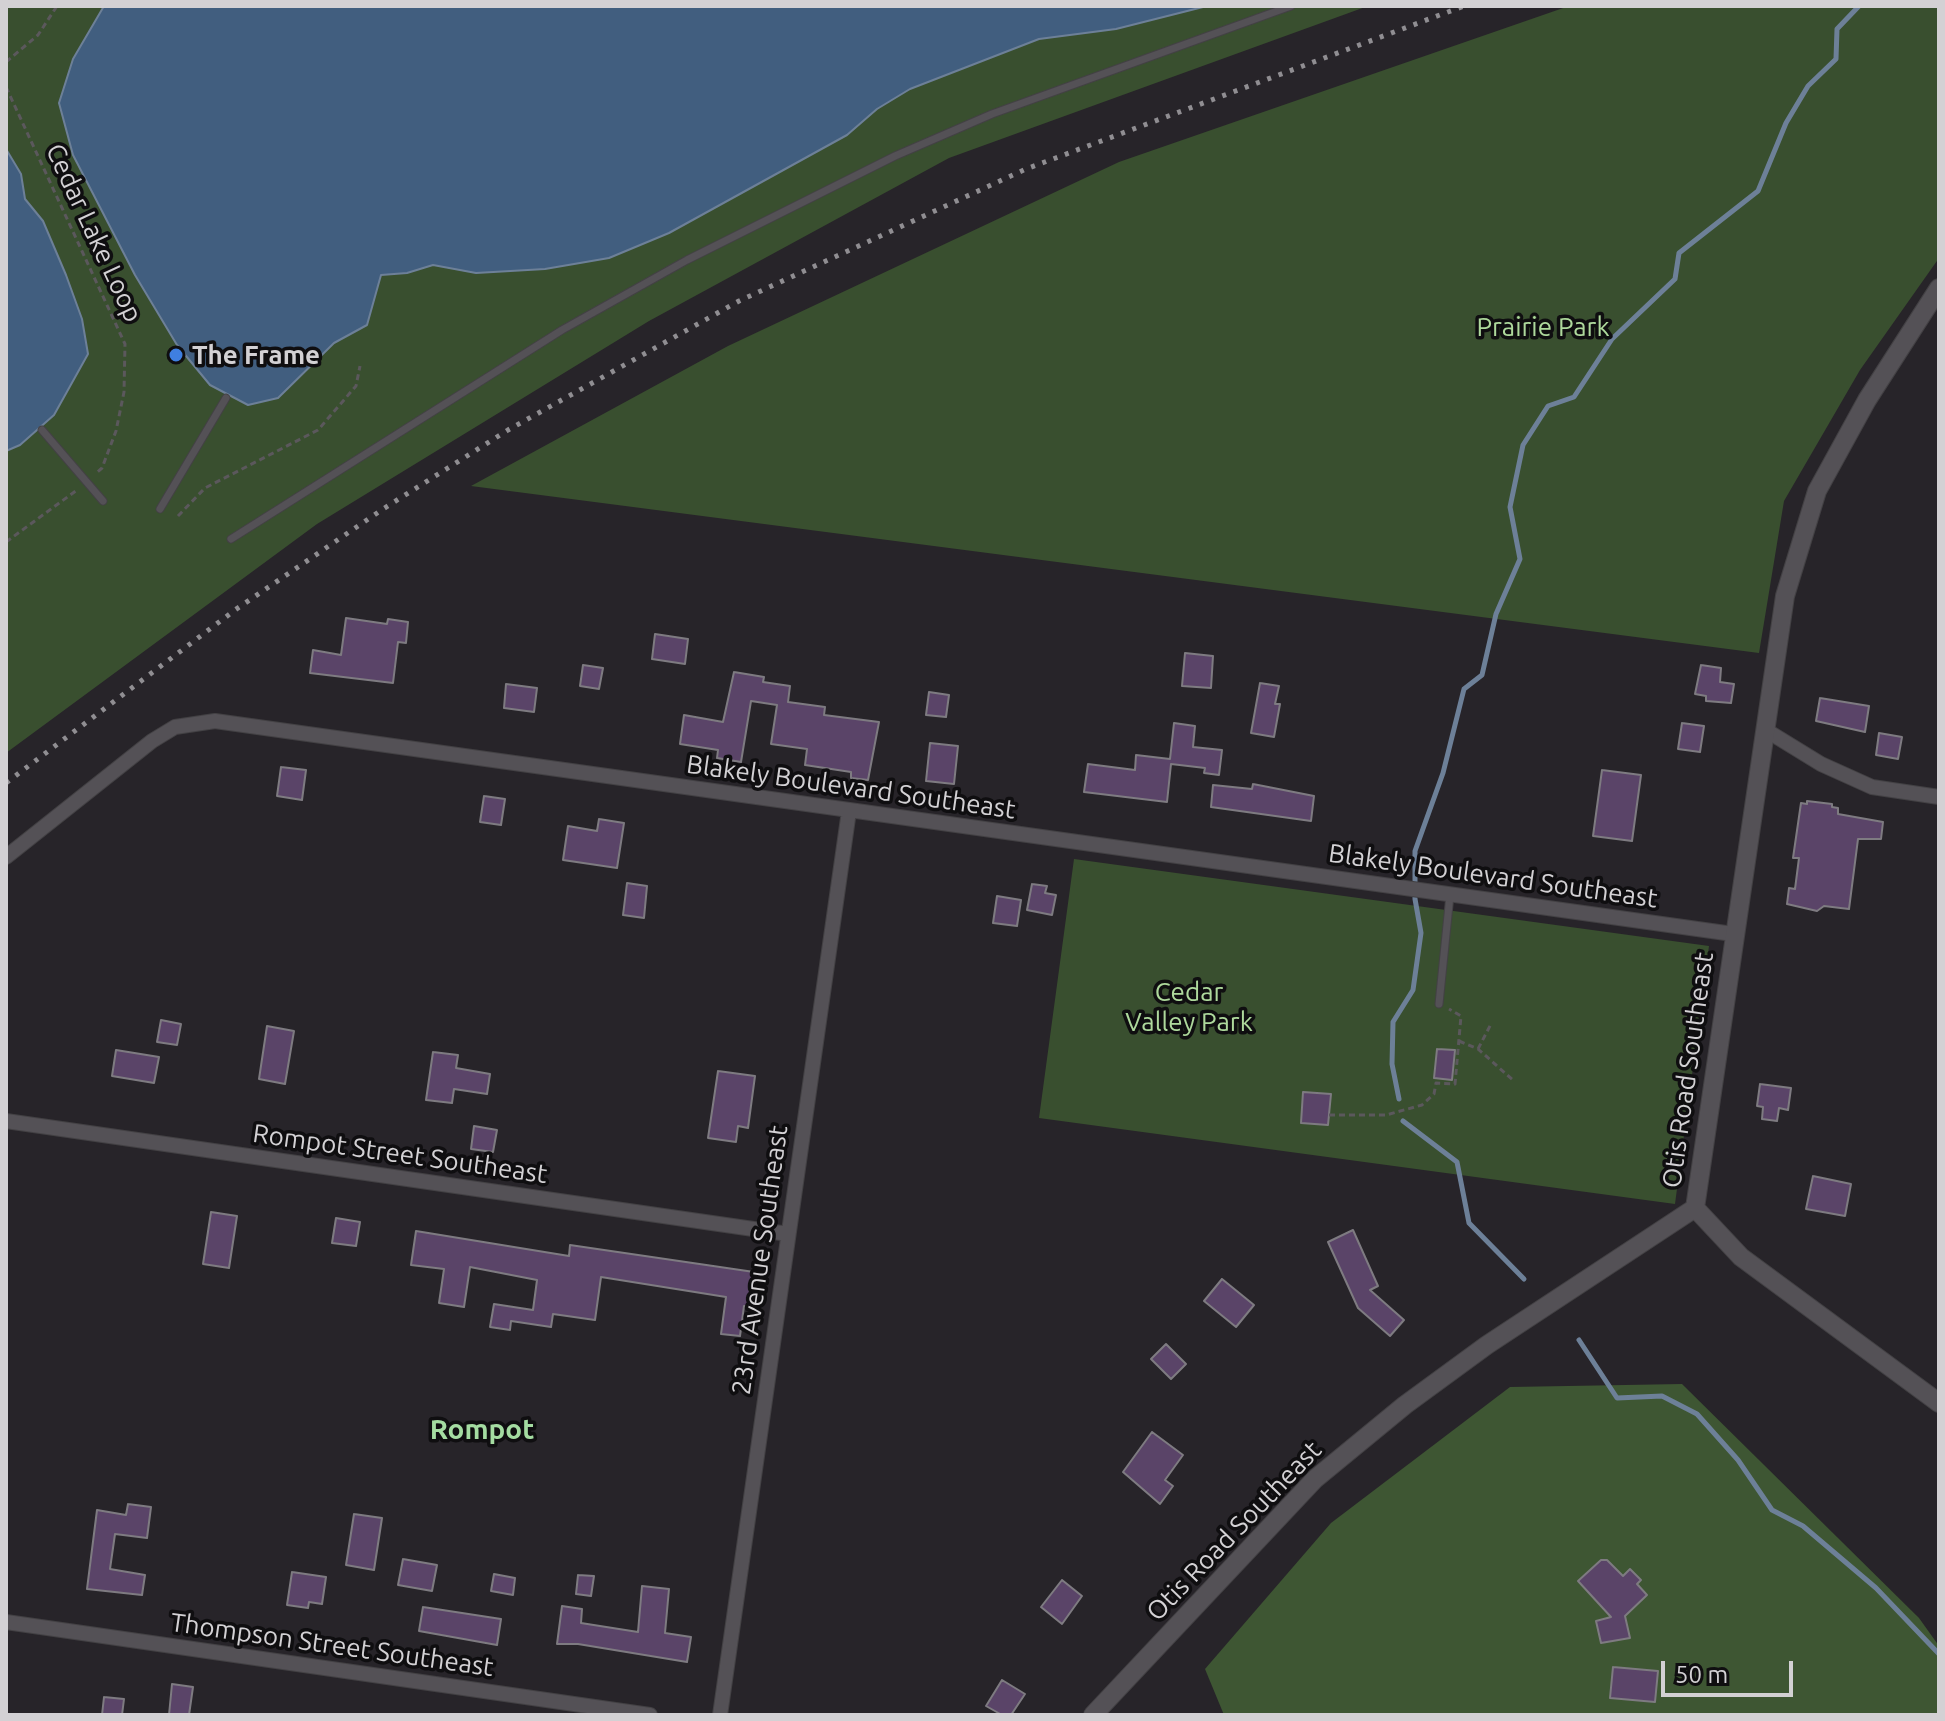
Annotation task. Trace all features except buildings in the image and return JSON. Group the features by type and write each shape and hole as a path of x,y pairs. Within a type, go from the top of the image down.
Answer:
{"street":[{"name":"Otis Road Southeast","path":"1093,1715 1315,1479 1487,1345 1695,1208 1785,596 1817,491 1867,400 1939,288"},
{"name":"Blakely Boulevard Southeast","path":"6,857 152,741 175,727 215,721 1733,934"},
{"path":"1764,729 1821,764 1872,787 1939,797"},
{"name":"23rd Avenue Southeast","path":"720,1715 849,811"},
{"name":"Rompot Street Southeast","path":"6,1121 788,1234"},
{"path":"1695,1208 1741,1257 1939,1403"},
{"name":"Thompson Street Southeast","path":"6,1622 650,1715"}],"lane":[{"path":"231,539 562,330 687,260 895,156 992,114 1291,6"},
{"path":"160,509 226,398"},
{"path":"42,430 103,501"},
{"path":"1439,1004 1446,894"}],"path":[{"path":"6,62 38,35 57,6"},
{"name":"Cedar Lake Loop","path":"6,87 125,344 124,392 116,431 102,468 6,542"},
{"path":"178,516 205,488 318,430 356,386 360,366"},
{"path":"1329,1115 1386,1115 1422,1105 1434,1094 1436,1083 1455,1084 1461,1016 1439,1004"},
{"path":"1478,1049 1491,1024"},
{"path":"1459,1041 1478,1049 1514,1081"}],"green space":[{"path":"6,6 1368,6 949,158 649,321 317,524 6,753"},
{"name":"Prairie Park","path":"1569,6 1939,6 1939,258 1860,370 1784,501 1759,653 471,486 728,346 1119,162"},
{"name":"Cedar Valley Park","path":"1074,859 1709,946 1675,1204 1039,1118"},
{"path":"1682,1384 1919,1618 1939,1646 1939,1715 1224,1715 1205,1669 1331,1523 1510,1387"}],"water":[{"path":"104,6 1207,6 1116,29 1039,39 910,89 877,109 847,135 669,233 609,258 545,269 476,273 433,265 407,273 381,275 367,325 334,343 278,398 248,405 210,385 177,345 135,275 73,155 59,103 73,59"},
{"path":"6,149 21,174 25,199 43,221 66,275 82,319 88,354 54,415 20,445 6,451"}],"waterway":[{"path":"1399,1099 1392,1064 1393,1022 1413,990 1421,933 1415,899 1415,851 1443,773 1464,689 1482,675 1496,614 1520,559 1510,507 1523,445 1548,406 1574,397 1612,339 1675,279 1679,253 1758,191 1786,123 1808,86 1836,59 1837,29 1859,6"},
{"path":"1403,1121 1457,1162 1469,1223 1524,1279"},
{"path":"1579,1340 1617,1398 1662,1396 1697,1414 1738,1460 1772,1510 1803,1526 1876,1588 1939,1654"}],"railway":[{"path":"6,783 235,610 383,509 508,430 739,301 1026,169 1464,6"}],"place":[{"name":"The Frame","path":"176,355"}],"district":[{"name":"Rompot","path":"482,1430"}]}
